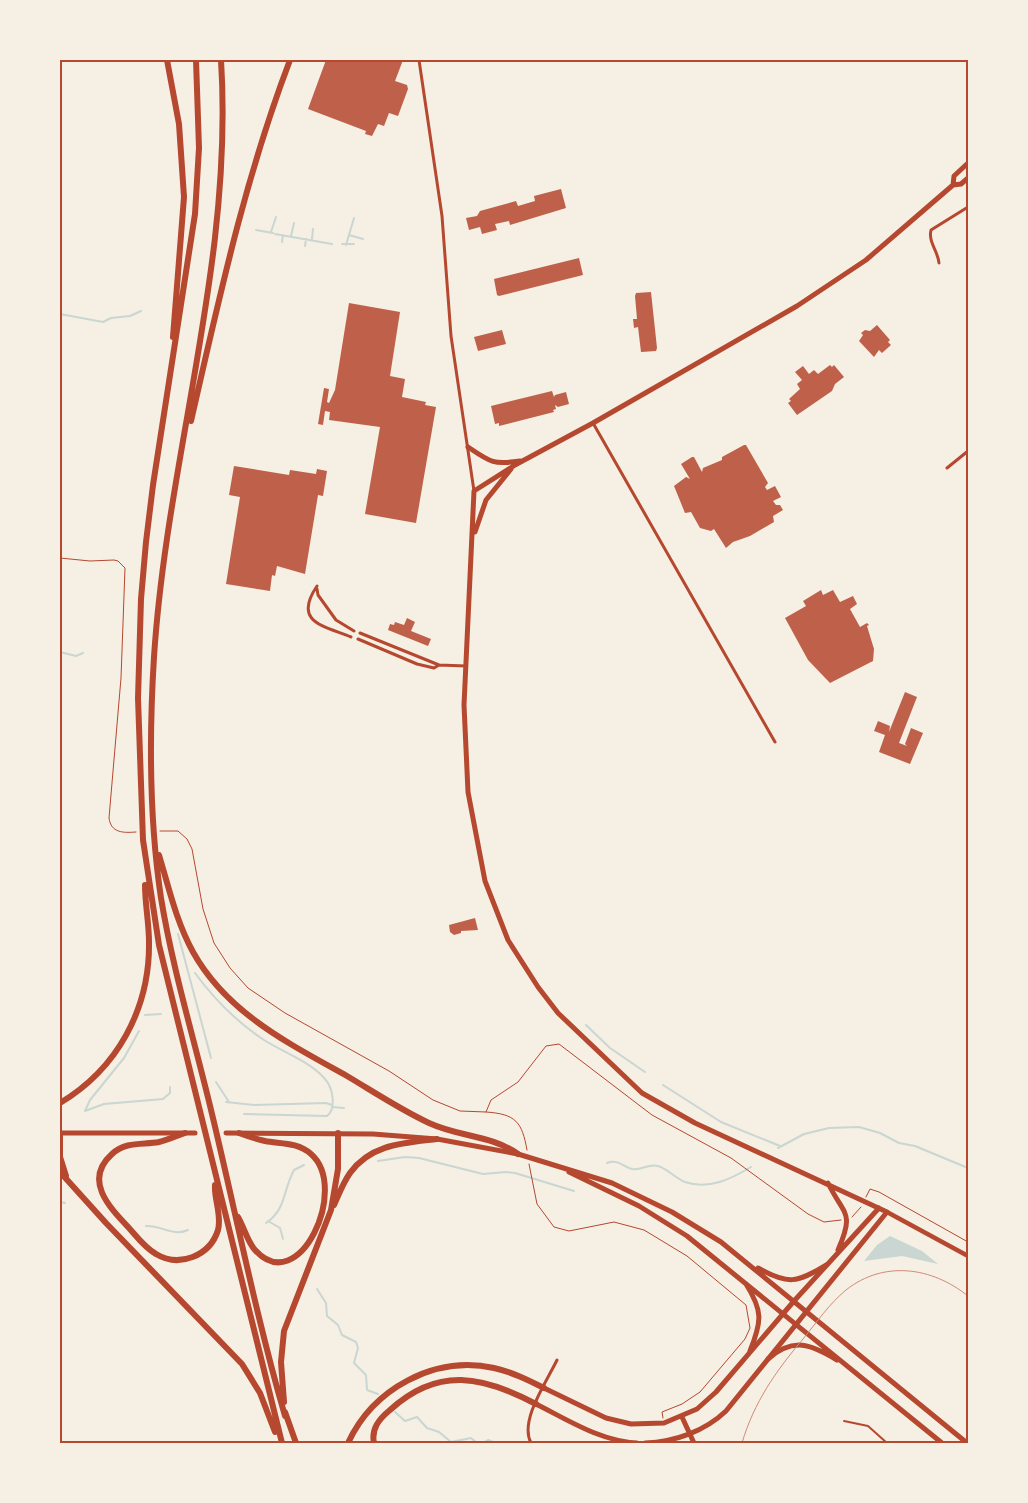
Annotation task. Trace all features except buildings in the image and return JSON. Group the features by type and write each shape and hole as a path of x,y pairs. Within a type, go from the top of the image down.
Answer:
{"highway":[{"path":"166,60 179,124 184,197 169,379"},
{"path":"196,60 199,148 195,214 146,542 139,644 139,779 146,869 159,945 281,1443"},
{"path":"220,60 223,139 219,216 166,553 154,653 151,780 154,839 161,898 170,941 233,1208 285,1416 296,1443"},
{"path":"176,488 239,215 264,131 290,60"},
{"path":"154,839 176,916 190,947 210,978 241,1011 273,1034 423,1120 448,1130 495,1141 518,1154"},
{"path":"60,1103 88,1083 108,1063 126,1036 138,1011 145,987 148,963 149,932 145,891 146,869"},
{"path":"60,1133 62,1165 70,1183"},
{"path":"184,1133 161,1141 126,1146 112,1154 104,1165 100,1176 100,1188 106,1202 150,1250 165,1258 181,1260 202,1252 216,1234 219,1221 215,1194 216,1179"},
{"path":"233,1208 255,1250 269,1259 286,1260 301,1254 309,1244 319,1218 326,1186 320,1165 306,1150 293,1144 264,1141 239,1133"},
{"path":"331,1210 338,1170 338,1133"},
{"path":"285,1416 281,1362 284,1331 331,1210 350,1172 370,1154 388,1146 437,1139"},
{"path":"60,1172 112,1230 242,1364 260,1393 281,1443"},
{"path":"348,1443 364,1417 393,1389 428,1372 464,1365 506,1371 544,1388"},
{"path":"374,1443 375,1427 387,1412 404,1399 441,1383 464,1380 495,1384 536,1404"}],"main road":[{"path":"953,185 954,176 968,163"},
{"path":"645,1443 668,1440 689,1433 706,1426 726,1411 887,1212 695,1123 653,1101 612,1066 558,1013 538,988 508,940 497,914 477,850 468,792 464,748 474,491 515,465 594,423 797,306 851,271 881,248 953,185 961,184 968,178"},
{"path":"468,447 491,462 498,464 525,460"},
{"path":"473,537 486,500 515,465"},
{"path":"60,1133 195,1133"},
{"path":"226,1133 338,1133 437,1139 518,1154 566,1170 594,1176 657,1204 701,1228 745,1261 967,1443"},
{"path":"566,1170 668,1223 743,1279 942,1443"},
{"path":"828,1183 843,1206 847,1219 845,1233 837,1253"},
{"path":"544,1388 600,1416 625,1424 654,1424 682,1417 707,1402 794,1301 879,1208"},
{"path":"745,1261 773,1277 787,1281 802,1279 826,1265"},
{"path":"743,1279 758,1304 760,1311 760,1325 750,1351"},
{"path":"768,1359 789,1347 807,1345 817,1348 856,1372"},
{"path":"536,1404 602,1436 638,1443"},
{"path":"682,1417 694,1443"}],"street":[{"path":"419,60 442,216 450,329 474,491"},
{"path":"939,263 938,255 929,237 931,230 968,207"},
{"path":"594,423 775,742"},
{"path":"947,468 968,451"},
{"path":"351,637 321,626 312,620 309,608 317,586 318,596 336,620 354,630"},
{"path":"360,633 439,665 466,666"},
{"path":"358,640 422,666 434,668 439,665"},
{"path":"887,1212 968,1256"},
{"path":"531,1443 527,1426 558,1360"}],"lane":[{"path":"844,1421 868,1426 887,1443"}],"path":[{"path":"60,558 90,561 114,560 118,561 124,568 121,678 109,814 111,826 123,833"},
{"path":"172,830 182,834 191,846 203,910 214,943 226,962 248,988 285,1013 389,1071 438,1103 460,1111 504,1114 514,1119 521,1126 525,1139 535,1197 547,1220 560,1230 573,1231 614,1222 652,1233 687,1256 746,1305 750,1324 747,1336 705,1387 682,1404 662,1412 662,1415"},
{"path":"486,1112 491,1100 518,1082 546,1046 559,1044 652,1115 740,1164 819,1220 830,1222 843,1220"},
{"path":"868,1192 870,1189 884,1194 968,1242"},
{"path":"851,1218 859,1209"}],"shaded area":[{"path":"890,1236 922,1251 938,1264 902,1256 864,1261 877,1245"}],"waterway":[{"path":"271,232 276,217"},
{"path":"346,245 354,218"},
{"path":"291,236 294,223"},
{"path":"312,239 313,229"},
{"path":"256,230 273,233"},
{"path":"275,234 332,244"},
{"path":"282,242 283,235"},
{"path":"349,235 363,239"},
{"path":"305,246 306,239"},
{"path":"342,244 354,244"},
{"path":"60,314 103,322 111,318 130,316 141,311"},
{"path":"60,652 76,656 83,653"},
{"path":"178,934 211,1058"},
{"path":"195,973 235,1018 264,1040 299,1059 322,1076 328,1083 333,1100 332,1109 327,1116 244,1114"},
{"path":"145,1015 161,1014"},
{"path":"586,1025 610,1048 645,1072"},
{"path":"85,1111 90,1100 124,1058 139,1031"},
{"path":"216,1082 229,1102"},
{"path":"663,1085 721,1122 780,1146"},
{"path":"85,1111 104,1104 163,1099 170,1093 170,1087"},
{"path":"226,1102 254,1105 326,1103 332,1105"},
{"path":"332,1107 344,1108"},
{"path":"778,1148 804,1134 829,1128 859,1127 880,1133 899,1143 915,1146 968,1168"},
{"path":"378,1161 405,1157 419,1158 483,1174 515,1173 574,1191"},
{"path":"607,1163 617,1162 632,1169 655,1165 685,1182 703,1185 720,1182 736,1176 751,1167"},
{"path":"266,1223 281,1206 294,1170 304,1165"},
{"path":"60,1202 65,1203"},
{"path":"268,1221 280,1228 283,1239"},
{"path":"146,1226 172,1232 188,1230"},
{"path":"317,1289 326,1303 327,1316 338,1325 342,1335 356,1342 358,1348 354,1363 366,1375 367,1390 378,1394"},
{"path":"395,1412 405,1421 417,1417 427,1428 439,1432 451,1442 471,1438 477,1443"},
{"path":"483,1443 488,1440 496,1443"}],"tram line":[{"path":"742,1443 759,1401 775,1375 823,1313 846,1290 861,1280 876,1274 892,1271 924,1273 954,1286 968,1296"}]}
